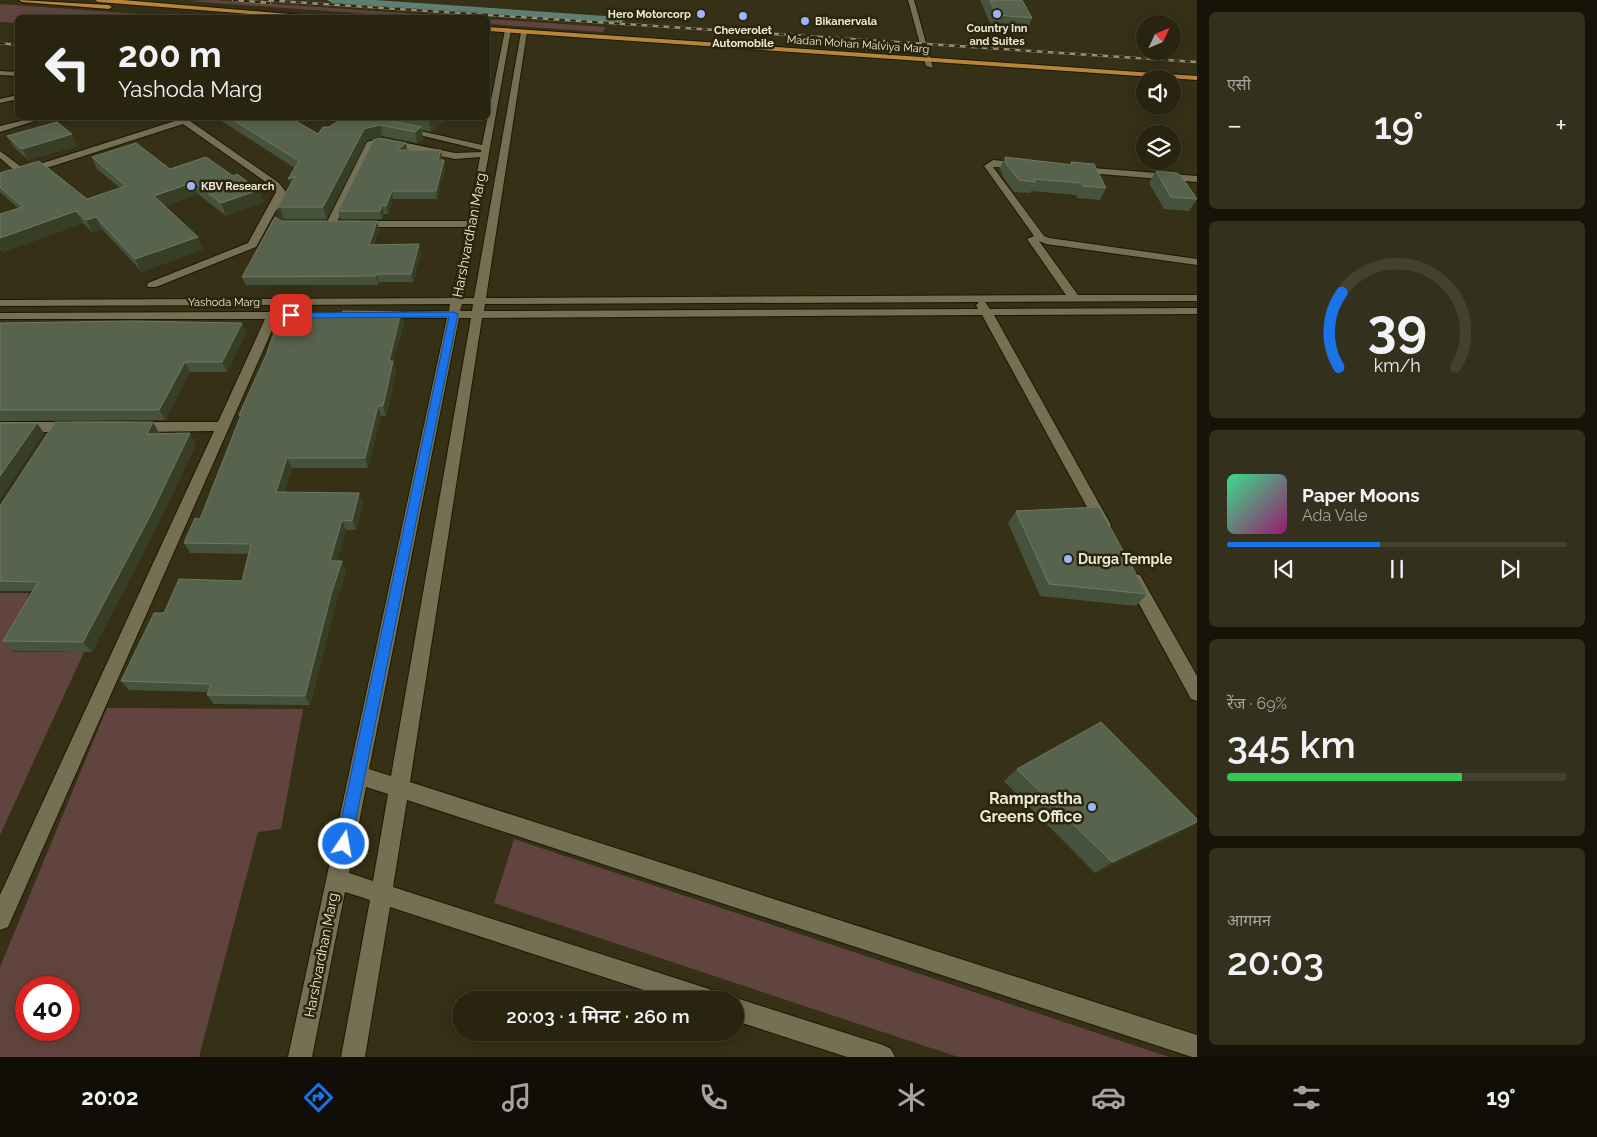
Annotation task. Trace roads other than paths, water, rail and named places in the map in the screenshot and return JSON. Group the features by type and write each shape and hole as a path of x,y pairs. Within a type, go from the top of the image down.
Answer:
{"main road":[{"path":"22,0 214,15"},
{"path":"98,0 295,15"},
{"name":"Madan Mohan Malviya Marg","path":"490,29 524,35 1136,79"},
{"name":"Madan Mohan Malviya Marg","path":"490,35 507,33"},
{"name":"Madan Mohan Malviya Marg","path":"929,63 1197,78"},
{"path":"1181,83 1197,84"}],"street":[{"path":"911,0 929,63"},
{"name":"Harshvardhan Marg","path":"300,1057 472,224 507,33"},
{"name":"Harshvardhan Marg","path":"353,1057 382,894 477,308 524,35"},
{"path":"0,73 15,74"},
{"path":"0,101 15,97"},
{"path":"0,128 32,120"},
{"path":"0,180 184,120"},
{"path":"152,285 252,245 282,192 276,185 188,120"},
{"path":"392,128 484,151"},
{"path":"472,224 336,224 370,144 373,142 382,141 455,156 484,151"},
{"path":"0,154 22,173"},
{"path":"1032,166 993,163 988,166 1040,238 1053,243 1197,262"},
{"path":"1070,169 1197,179"},
{"path":"1032,238 1074,298"},
{"path":"477,308 979,299 1197,298"},
{"path":"979,299 1111,539"},
{"name":"Yashoda Marg","path":"0,303 276,309 311,315"},
{"name":"Yashoda Marg","path":"368,315 455,308"},
{"path":"477,308 986,312 1197,311"},
{"name":"Yashoda Marg","path":"0,316 276,309 477,308"},
{"path":"3,907 276,309"},
{"path":"126,427 222,426"},
{"path":"0,427 87,427"},
{"path":"48,443 58,427"},
{"path":"1126,564 1197,693"},
{"path":"358,775 1197,1047"},
{"path":"336,879 680,991"},
{"path":"744,1012 883,1057"}],"waterway":[{"path":"332,0 620,20"}],"railway":[{"path":"233,0 270,3"},
{"path":"263,0 489,15"},
{"path":"490,15 1197,62"},
{"path":"0,43 15,45"}],"place":[{"name":"Hero Motorcorp","path":"701,14"},
{"name":"Country Inn and Suites","path":"997,14"},
{"name":"Cheverolet Automobile","path":"743,16"},
{"name":"Bikanervala","path":"805,21"},
{"name":"KBV Research","path":"191,186"},
{"name":"Durga Temple","path":"1068,559"},
{"name":"Ramprastha Greens Office","path":"1092,807"}]}
